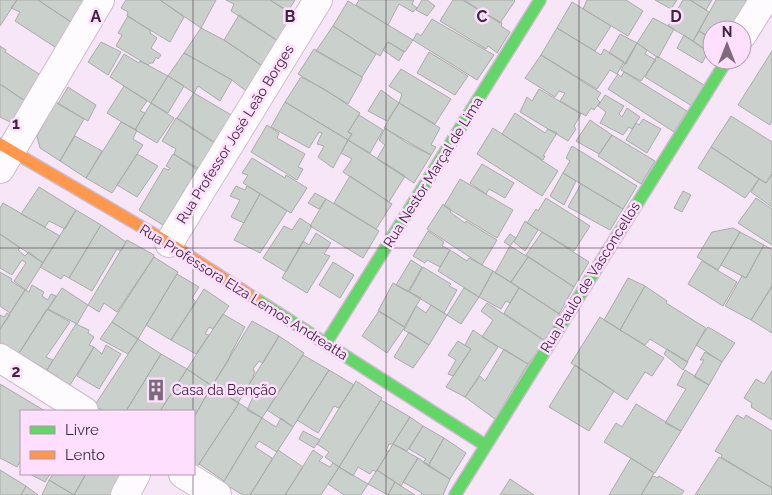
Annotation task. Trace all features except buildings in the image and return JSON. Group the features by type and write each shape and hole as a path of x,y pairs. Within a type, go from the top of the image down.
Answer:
{"street":[{"path":"4,155 100,0"},
{"name":"Rua Professor José Leão Borges","path":"169,243 318,0"},
{"name":"Rua Nestor Marçal de Lima","path":"326,343 540,0"},
{"path":"752,20 764,0"},
{"name":"Rua Paulo de Vasconcellos","path":"455,495 721,70"},
{"name":"Rua Professora Elza Lemos Andreatta","path":"4,155 169,243 485,445"},
{"path":"0,358 82,410"},
{"path":"124,495 135,475"},
{"path":"185,475 217,495"}],"traffic: fast":[{"path":"326,343 540,0"},
{"path":"455,495 721,70"},
{"path":"256,299 485,445"}],"traffic: slow":[{"path":"0,144 169,243 256,299"}],"place":[{"name":"Casa da Benção","path":"156,390"}]}
